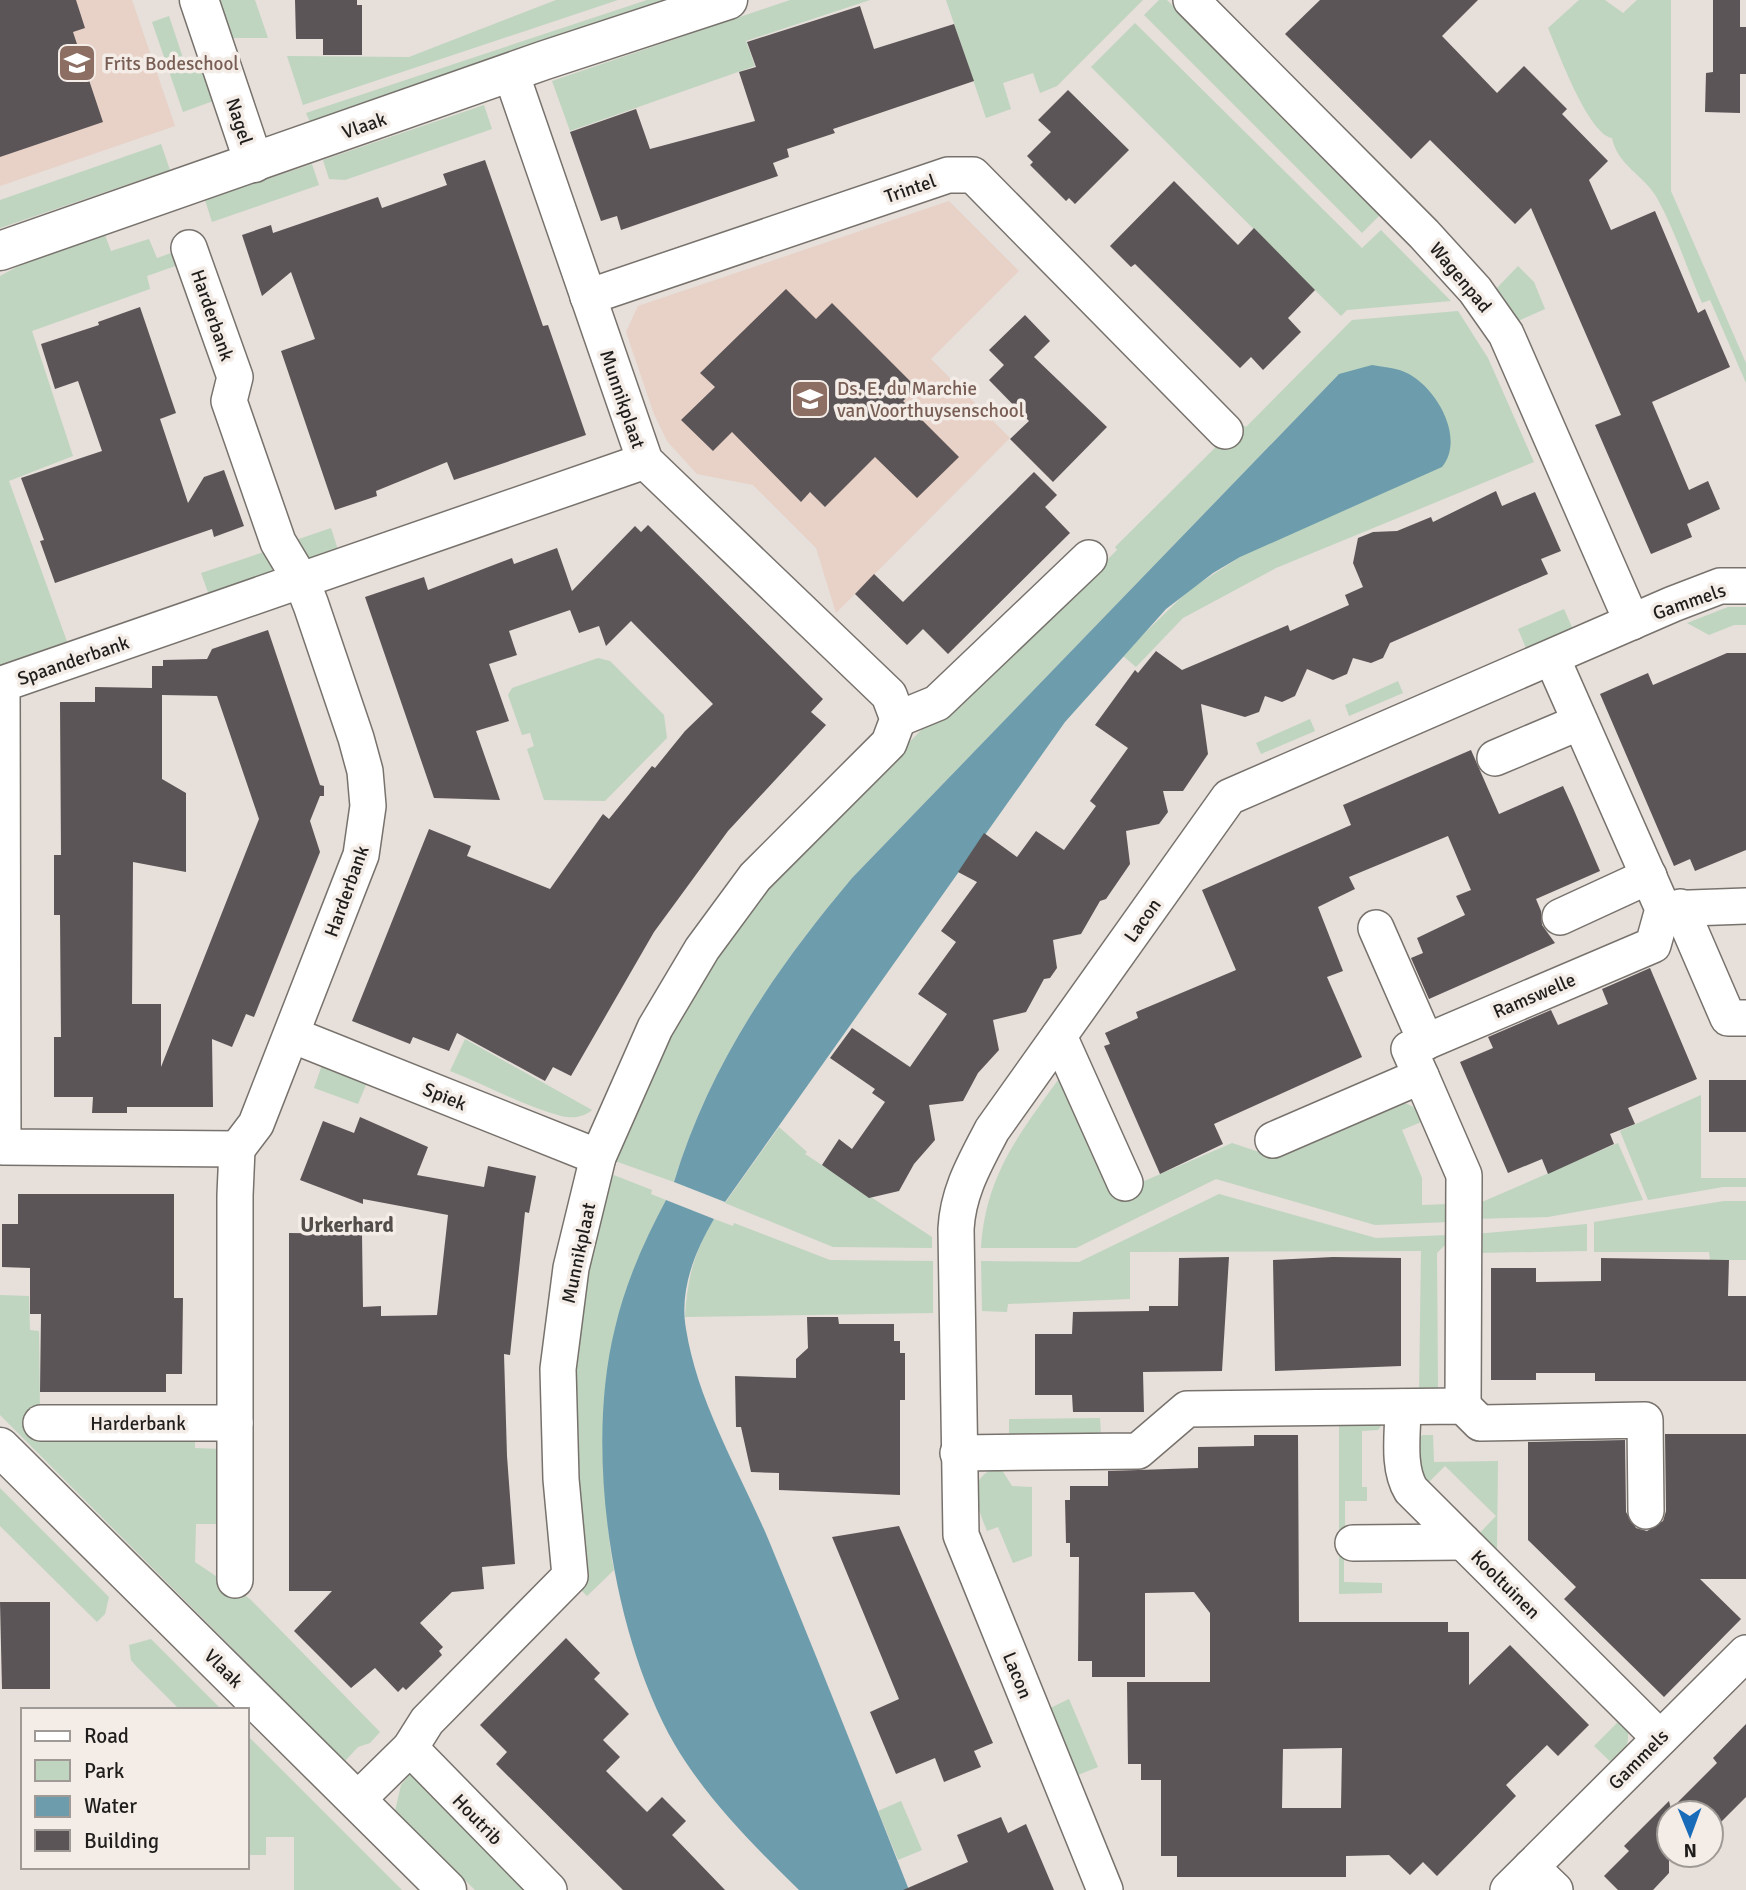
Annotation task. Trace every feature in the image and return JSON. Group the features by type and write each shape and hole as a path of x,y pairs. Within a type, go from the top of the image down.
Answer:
{"street":[{"name":"Nagel","path":"199,0 254,163"},
{"name":"Vlaak","path":"0,251 728,0"},
{"name":"Wagenpad","path":"1206,5 1424,234 1484,302 1506,334 1632,622"},
{"name":"Munnikplaat","path":"357,1800 410,1748 427,1721 570,1576 561,1479 558,1369 571,1268 598,1157 655,1028 702,948 755,877 889,743 898,719 889,695 645,461 511,73"},
{"name":"Trintel","path":"588,298 948,175 973,175 1226,431"},
{"name":"Harderbank","path":"189,248 235,377 229,401 278,542 302,582 356,738 365,771 369,806 361,855 292,1035 256,1124 237,1149"},
{"name":"Spaanderbank","path":"237,1149 3,1147 2,684 645,461"},
{"path":"898,719 937,703 1089,558"},
{"name":"Gammels","path":"1632,622 1720,586 1746,586"},
{"name":"Lacon","path":"1105,1890 961,1535 957,1206 965,1182 992,1130 1229,797 1632,622"},
{"path":"1552,658 1649,876 1672,908 1728,1018 1746,1018"},
{"path":"1495,758 1580,722"},
{"path":"1560,917 1649,876"},
{"path":"1672,908 1746,906"},
{"name":"Ramswelle","path":"1426,1042 1653,945 1672,908"},
{"path":"1376,928 1426,1042 1409,1049 1464,1175 1463,1406 1480,1423 1645,1420 1646,1511"},
{"name":"Spiek","path":"292,1035 598,1157"},
{"path":"1059,1036 1125,1184"},
{"path":"1273,1140 1421,1076"},
{"path":"235,1580 237,1149"},
{"path":"958,1453 1138,1451 1187,1409 1463,1406"},
{"name":"Kooltuinen","path":"1403,1407 1404,1479 1419,1499 1660,1738"},
{"name":"Harderbank","path":"41,1423 235,1423"},
{"name":"Vlaak","path":"0,1447 447,1890"},
{"path":"1353,1543 1463,1542"},
{"name":"Gammels","path":"1531,1882 1660,1738 1746,1653"},
{"name":"Houtrib","path":"410,1748 549,1890"}],"shaded area":[{"name":"Frits Bodeschool","path":"0,0 132,0 175,126 0,186"},
{"name":"Ds. E. du Marchie van Voorthuysenschool","path":"949,201 1019,271 931,359 1010,438 836,613 816,548 753,485 697,474 667,441 654,414 626,332 638,306"}],"green space":[{"path":"219,0 255,0 268,38 232,38"},
{"path":"556,0 618,0 303,105 287,56 409,57"},
{"path":"647,0 667,0 310,122 306,113"},
{"path":"790,0 870,0 746,41 755,66 570,131 552,81"},
{"path":"946,0 1143,0 1057,86 1040,93 1033,73 1003,83 1011,109 986,118"},
{"path":"1159,0 1167,0 1381,214 1362,233 1144,15"},
{"path":"1579,0 1605,0 1623,13 1637,0 1671,0 1671,191 1746,363 1746,383 1710,300 1702,303 1657,198 1625,163 1612,138 1593,122 1566,72 1548,28"},
{"path":"169,16 184,61 202,67 216,100 183,112 152,22"},
{"path":"1135,23 1362,248 1381,230 1451,301 1347,310 1341,316 1091,67"},
{"path":"484,105 492,129 345,180 329,179 323,160"},
{"path":"161,144 170,170 0,228 0,200"},
{"path":"312,164 319,185 212,222 205,200"},
{"path":"105,235 111,251 149,239 157,258 177,251 181,264 147,276 150,289 32,331 73,456 9,481 69,647 0,670 0,276 28,261"},
{"path":"1518,266 1534,282 1545,309 1518,321 1496,289"},
{"path":"1458,311 1488,358 1534,462 1276,568 1183,618 1136,667 1122,655 1189,590 1240,557 1339,374 852,878 823,913 771,984 725,1059 688,1139 674,1182 615,1161 677,1021 716,957 768,888 928,723 958,709 1240,423 1246,427 1352,320"},
{"path":"331,528 339,553 308,563 293,541"},
{"path":"270,550 273,562 271,576 210,598 201,573"},
{"path":"1728,607 1746,607 1746,625 1734,625 1709,635 1687,623"},
{"path":"1564,609 1575,634 1528,653 1518,629"},
{"path":"598,658 610,661 664,715 667,738 605,801 544,800 527,749 534,746 530,733 522,735 508,695 512,688"},
{"path":"1398,681 1403,693 1349,716 1345,705"},
{"path":"1310,719 1315,731 1261,754 1256,743"},
{"path":"465,1039 592,1110 578,1117 561,1116 450,1071"},
{"path":"323,1062 368,1080 358,1104 314,1088"},
{"path":"1065,1070 1135,1185 1232,1143 1271,1156 1393,1102 1408,1104 1426,1120 1402,1130 1422,1178 1422,1205 1449,1204 1449,1222 1375,1225 1216,1179 1076,1248 981,1248 990,1196 999,1174 1021,1132"},
{"path":"1701,1095 1701,1178 1746,1178 1746,1187 1723,1187 1648,1200 1620,1131"},
{"path":"779,1127 807,1152 805,1154 932,1237 932,1248 833,1247 725,1203"},
{"path":"1618,1143 1643,1200 1548,1217 1475,1219 1475,1205"},
{"path":"611,1174 652,1190 651,1194 666,1200 634,1269 615,1338 609,1373 605,1446 608,1528 614,1570 587,1596 579,1588 573,1463 573,1391 584,1297"},
{"path":"1219,1194 1376,1238 1449,1235 1449,1241 1437,1253 1438,1389 1419,1395 1421,1251 1130,1252 1130,1299 1008,1304 1007,1312 982,1311 981,1261 1079,1262"},
{"path":"1724,1201 1746,1201 1746,1260 1710,1260 1709,1252 1594,1252 1594,1222"},
{"path":"714,1219 733,1226 734,1223 830,1260 933,1261 933,1313 685,1317 693,1266"},
{"path":"1587,1224 1587,1251 1475,1253 1475,1234"},
{"path":"0,1295 29,1296 30,1330 39,1331 40,1414 195,1430 195,1448 221,1449 221,1524 196,1524 195,1562 250,1599 380,1732 370,1743 358,1747 345,1761 0,1415"},
{"path":"1100,1418 1101,1435 1009,1436 1009,1419"},
{"path":"1339,1421 1374,1423 1381,1426 1378,1430 1362,1431 1362,1487 1367,1487 1367,1501 1345,1501 1345,1539 1339,1539"},
{"path":"1433,1435 1434,1462 1498,1461 1497,1548 1494,1550 1477,1536 1496,1516 1445,1466 1425,1486 1417,1462 1419,1437"},
{"path":"1000,1467 1012,1486 1032,1487 1032,1556 1013,1563 998,1527 987,1531 977,1502 977,1485 981,1477"},
{"path":"0,1488 109,1597 105,1614 97,1622 0,1526"},
{"path":"1339,1549 1344,1549 1344,1582 1382,1583 1382,1593 1339,1594"},
{"path":"151,1639 220,1708 178,1708 131,1660 129,1645"},
{"path":"1069,1699 1098,1767 1073,1777 1046,1710"},
{"path":"1622,1718 1628,1732 1627,1743 1614,1765 1594,1746"},
{"path":"248,1736 402,1890 294,1890 294,1837 266,1837 266,1855 248,1855"},
{"path":"411,1773 529,1890 475,1890 395,1811 401,1785"},
{"path":"901,1801 922,1850 898,1860 878,1811"}],"water":[{"path":"1372,365 1409,374 1430,391 1445,416 1449,429 1451,443 1442,467 1240,557 1213,573 1166,609 1065,722 725,1202 674,1182 688,1139 706,1099 747,1021 796,948 852,878 1339,374"},
{"path":"666,1200 714,1219 695,1258 687,1285 684,1314 692,1357 710,1411 769,1541 909,1890 799,1890 732,1821 688,1765 653,1701 635,1651 620,1598 610,1542 602,1430 606,1377 624,1295 643,1246"}],"building":[{"path":"0,0 76,0 85,28 73,32 103,122 0,157"},
{"path":"295,0 357,0 357,5 362,5 362,55 323,55 323,39 296,39"},
{"path":"1320,0 1478,0 1442,36 1497,93 1524,66 1567,109 1562,114 1608,161 1589,180 1611,230 1655,211 1698,313 1705,309 1730,367 1652,402 1689,490 1708,481 1720,509 1687,524 1692,537 1651,554 1595,425 1621,415 1531,208 1515,224 1430,140 1411,159 1285,34"},
{"path":"1713,0 1740,0 1740,27 1746,27 1746,74 1740,74 1740,113 1705,112 1706,73 1713,72"},
{"path":"860,6 874,49 954,24 974,81 833,129 835,133 787,149 789,157 773,163 778,176 621,230 617,216 601,221 570,132 636,109 650,149 755,121 739,72 756,67 747,42"},
{"path":"1068,90 1129,150 1075,204 1069,198 1066,201 1030,165 1033,162 1027,156 1051,132 1038,120"},
{"path":"485,160 543,326 548,325 586,435 454,480 447,462 376,491 377,496 335,510 281,351 315,339 291,272 262,296 242,235 271,225 273,233 378,197 382,208 447,185 443,174"},
{"path":"1174,181 1238,245 1254,228 1315,290 1288,318 1301,332 1263,370 1251,357 1240,368 1135,264 1131,267 1110,246"},
{"path":"786,289 816,319 832,303 917,388 903,401 959,457 917,498 875,457 825,507 810,492 801,502 732,432 713,451 681,420 715,387 700,373"},
{"path":"140,307 176,413 160,419 188,503 204,477 224,470 244,526 214,537 212,529 55,583 40,541 44,540 21,478 102,451 78,381 55,389 41,344 99,325 98,322"},
{"path":"1025,315 1050,341 1034,357 1107,427 1053,482 1010,439 1029,421 989,380 1004,365 989,350"},
{"path":"1034,472 1057,495 1045,507 1070,533 948,654 923,629 907,645 855,594 874,574 903,602"},
{"path":"1496,491 1502,506 1535,492 1561,551 1541,559 1548,574 1390,643 1383,658 1371,663 1353,658 1347,674 1333,680 1307,669 1295,696 1282,702 1265,696 1259,712 1245,717 1201,704 1208,754 1183,791 1163,791 1168,812 1159,824 1126,831 1130,864 1106,899 1100,901 1081,934 1053,940 1057,968 1050,978 1044,979 1026,1012 993,1020 999,1050 978,1073 963,1101 929,1105 935,1140 914,1164 899,1191 869,1198 822,1165 839,1139 852,1149 885,1102 872,1093 875,1089 830,1058 852,1028 910,1067 947,1014 918,994 956,942 941,931 977,882 958,872 984,833 1017,857 1036,831 1064,850 1096,806 1090,801 1128,748 1095,725 1135,670 1138,673 1156,651 1182,670 1288,625 1290,631 1349,605 1345,595 1363,587 1353,563 1358,538 1373,532 1397,531 1431,517 1433,522"},
{"path":"648,525 823,699 811,712 826,725 728,831 654,932 571,1076 553,1067 545,1081 457,1033 449,1051 413,1037 410,1044 352,1021 429,829 471,846 467,856 550,889 603,814 609,819 652,766 655,768 685,731 713,704 631,621 606,646 599,626 579,633 570,610 509,631 517,655 489,664 509,721 476,731 500,800 434,798 365,597 424,577 428,590 512,558 514,564 557,548 572,591 635,526 641,532"},
{"path":"268,630 320,785 324,786 324,796 320,796 310,821 320,852 254,1017 246,1014 232,1047 212,1039 213,1107 127,1107 127,1113 92,1113 93,1097 54,1097 54,1037 61,1037 60,915 54,915 54,855 61,855 60,702 95,702 95,687 152,688 152,666 163,666 163,660 207,659 212,649","holes":["162,695 217,696 259,819 161,1067 161,1004 132,1004 133,862 186,872 186,793 162,779"]},
{"path":"1727,653 1746,653 1746,850 1695,871 1690,859 1674,866 1600,694 1648,673 1653,685"},
{"path":"1471,750 1499,814 1563,786 1573,808 1600,871 1536,899 1541,911 1542,925 1555,943 1429,999 1411,958 1423,953 1417,938 1465,915 1456,896 1471,890 1448,836 1349,877 1355,889 1318,907 1343,971 1327,977 1362,1057 1214,1124 1223,1144 1160,1174 1104,1046 1110,1044 1105,1033 1138,1018 1136,1012 1236,970 1202,890 1351,825 1343,805"},
{"path":"1650,968 1697,1079 1628,1108 1635,1124 1610,1134 1614,1144 1548,1174 1542,1159 1508,1173 1460,1062 1493,1048 1488,1037 1551,1010 1558,1025 1608,1004 1602,989"},
{"path":"1709,1080 1746,1080 1746,1132 1709,1132"},
{"path":"360,1117 428,1147 417,1175 484,1187 488,1166 536,1176 529,1213 525,1212 510,1355 504,1354 507,1456 515,1564 482,1567 484,1589 452,1592 420,1623 443,1647 439,1651 442,1655 406,1690 403,1687 398,1692 375,1668 351,1688 294,1631 332,1591 289,1591 289,1233 362,1234 363,1307 381,1306 381,1316 437,1315 448,1215 363,1199 363,1204 300,1180 323,1121 354,1133"},
{"path":"18,1194 174,1194 174,1298 183,1298 182,1374 166,1374 166,1392 40,1392 41,1314 30,1314 30,1268 2,1267 2,1224 18,1224"},
{"path":"1229,1257 1222,1371 1143,1372 1144,1412 1073,1412 1072,1395 1035,1395 1035,1334 1072,1334 1073,1312 1149,1311 1149,1306 1178,1306 1179,1258"},
{"path":"1401,1258 1401,1366 1275,1371 1273,1260"},
{"path":"1601,1258 1729,1260 1728,1296 1746,1296 1746,1381 1595,1381 1595,1373 1536,1373 1536,1380 1491,1380 1491,1268 1536,1268 1536,1282 1601,1281"},
{"path":"807,1317 838,1317 839,1324 894,1324 894,1341 900,1341 900,1353 905,1353 905,1400 900,1400 900,1495 779,1490 779,1473 751,1472 741,1427 736,1427 735,1376 796,1378 796,1359 808,1348"},
{"path":"1665,1434 1746,1434 1746,1579 1700,1579 1741,1619 1664,1697 1564,1599 1576,1587 1528,1540 1528,1442 1625,1440 1626,1512 1636,1528 1647,1531 1663,1521 1666,1511"},
{"path":"1254,1435 1298,1435 1299,1622 1448,1622 1448,1632 1469,1632 1469,1685 1510,1645 1589,1725 1558,1756 1547,1745 1506,1785 1516,1796 1437,1876 1423,1862 1410,1875 1389,1855 1346,1856 1346,1877 1177,1877 1177,1856 1161,1856 1161,1780 1141,1780 1141,1764 1128,1764 1127,1682 1210,1682 1210,1613 1194,1592 1145,1593 1145,1677 1092,1677 1092,1661 1078,1661 1079,1557 1070,1557 1070,1543 1066,1543 1065,1500 1070,1500 1070,1486 1108,1486 1108,1471 1198,1468 1198,1447 1254,1446","holes":["1342,1748 1341,1808 1282,1808 1283,1749"]},
{"path":"899,1526 993,1743 974,1751 981,1767 944,1782 935,1758 896,1774 870,1712 899,1699 832,1537"},
{"path":"0,1602 50,1602 50,1689 2,1689"},
{"path":"566,1638 600,1673 594,1679 629,1714 603,1740 620,1757 606,1771 647,1812 662,1797 686,1821 672,1835 725,1890 623,1890 496,1764 507,1752 480,1725"},
{"path":"1746,1724 1746,1797 1725,1818 1725,1799 1681,1799 1717,1763 1713,1758"},
{"path":"1655,1815 1655,1869 1669,1869 1669,1873 1653,1890 1618,1890 1604,1876 1629,1851 1624,1846"},
{"path":"1001,1817 1008,1833 1026,1824 1054,1890 903,1890 968,1862 957,1835"}],"place":[{"name":"Frits Bodeschool","path":"77,63"},
{"name":"Ds. E. du Marchie van Voorthuysenschool","path":"810,399"}],"district":[{"name":"Urkerhard","path":"347,1225"}]}
